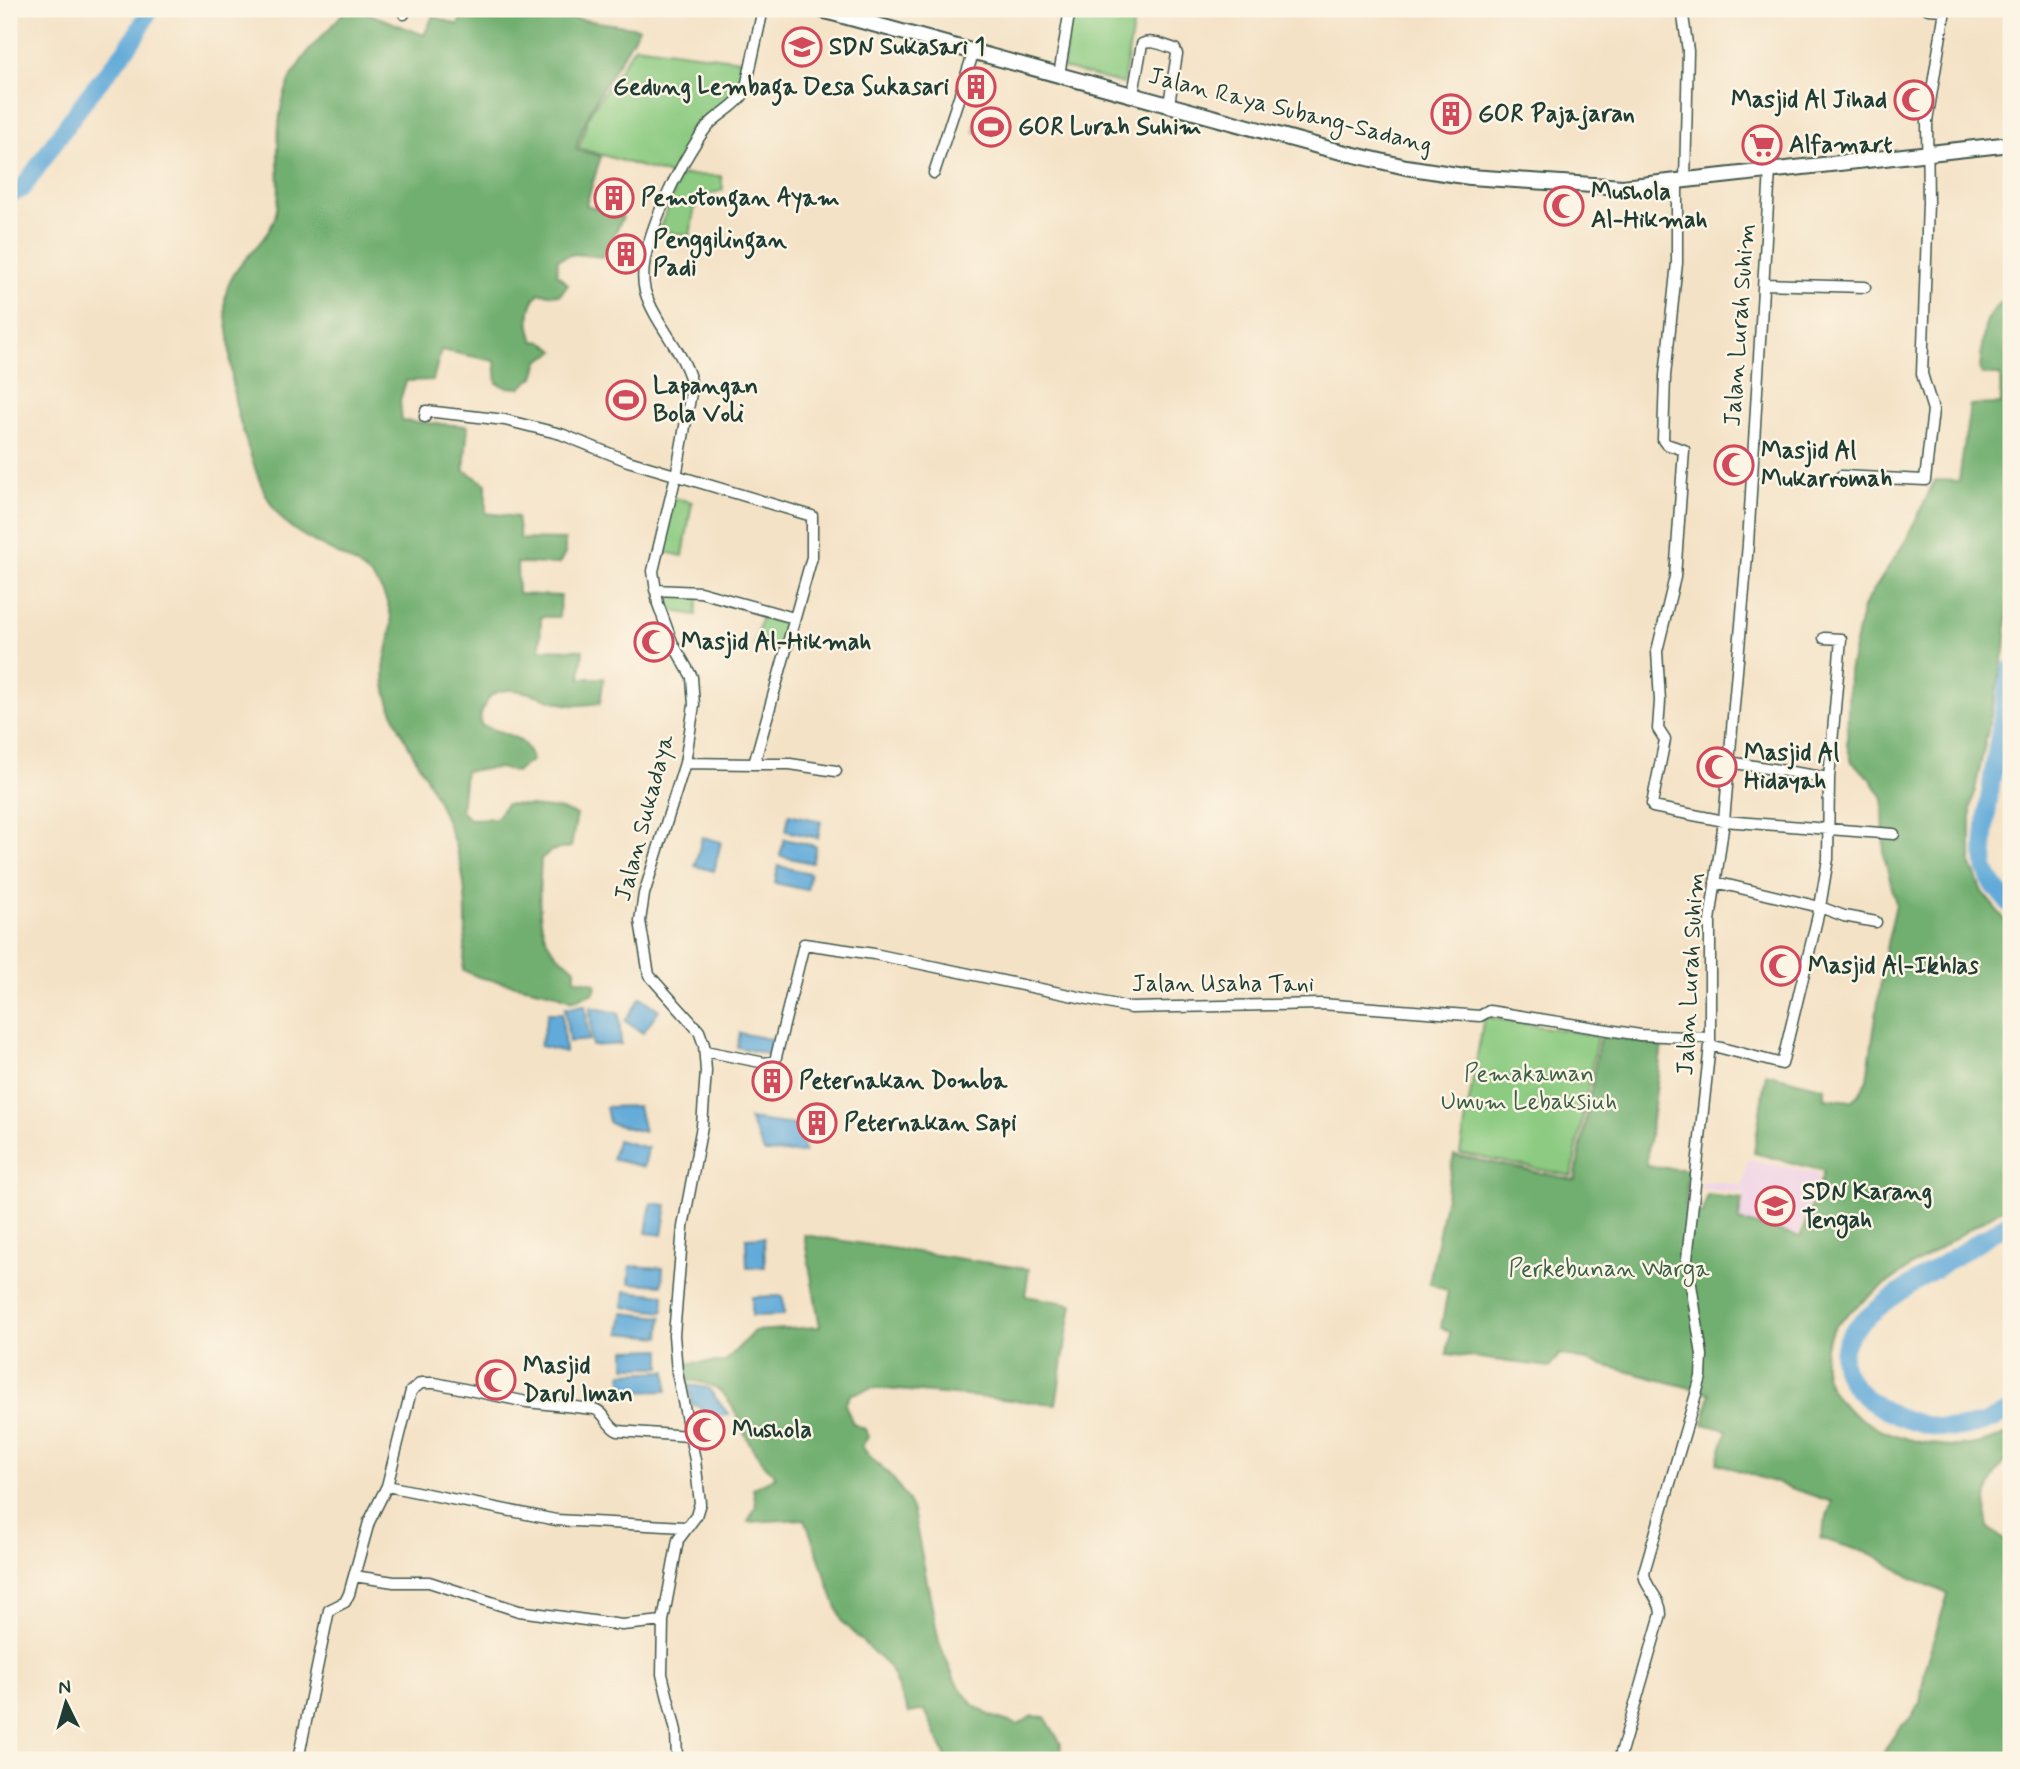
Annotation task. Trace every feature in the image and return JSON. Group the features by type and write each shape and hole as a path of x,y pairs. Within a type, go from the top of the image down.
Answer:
{"main road":[{"name":"Jalan Raya Subang-Sadang","path":"818,9 1329,149 1435,172 1582,186 1681,182 1927,151 2011,144"}],"street":[{"name":"Jalan Sukadaya","path":"677,1760 676,1731 662,1674 663,1621 678,1540 684,1527 696,1516 700,1503 679,1382 672,1315 705,1100 705,1051 693,1022 649,975 640,933 644,894 685,764 694,705 692,679 670,635 655,590 654,562 676,476 692,397 691,380 647,299 642,268 643,256 688,155 707,126 737,102 744,92 764,9"},
{"path":"1059,75 1070,9"},
{"path":"1682,9 1688,51 1677,263 1665,376 1663,440 1666,444 1684,450 1675,573 1657,651 1660,701 1658,729 1665,740 1652,804 1653,807 1724,821 1894,834"},
{"path":"1841,476 1925,480 1933,410 1922,374 1928,111 1945,9 1928,9"},
{"path":"1133,94 1142,44 1148,42 1164,45 1175,49 1177,54 1169,104"},
{"path":"934,173 974,51"},
{"name":"Jalan Lurah Suhim","path":"1619,1760 1661,1614 1658,1600 1644,1578 1644,1572 1701,1377 1702,1355 1687,1259 1710,1042 1708,968 1729,762 1765,284 1770,170"},
{"path":"1765,284 1865,287"},
{"path":"425,417 426,411 505,420 539,428 590,443 628,461 812,516 812,557 754,764"},
{"path":"655,590 700,592 794,618"},
{"path":"1820,907 1827,869 1829,778 1841,639 1824,638"},
{"path":"1729,762 1829,778"},
{"path":"685,764 790,764 836,771"},
{"path":"1715,882 1876,922"},
{"name":"Jalan Usaha Tani","path":"705,1051 765,1063 775,1060 805,944 910,961 1131,1008 1321,1004 1480,1016 1489,1011 1640,1035 1710,1042 1782,1064 1820,907"},
{"path":"298,1760 329,1610 345,1602 369,1522 387,1486 411,1391 421,1382 435,1382 527,1402 594,1409 601,1411 609,1427 618,1431 689,1436"},
{"path":"387,1486 556,1520 684,1527"},
{"path":"354,1576 394,1582 429,1582 533,1613 622,1625 663,1621"}],"shaded area":[{"name":"SDN Karang Tengah","path":"1748,1159 1819,1174 1798,1235 1740,1220 1745,1193 1701,1189 1702,1181 1743,1185"}],"green space":[{"path":"357,9 424,35 433,16 458,25 464,9 534,9 564,17 639,28 587,117 576,150 601,156 586,205 623,217 603,257 574,254 558,259 557,274 568,284 560,295 539,293 530,310 530,329 534,341 544,342 555,351 539,361 534,377 520,388 505,387 497,383 495,361 441,350 433,380 406,381 400,401 402,421 468,426 464,470 486,484 486,513 517,517 520,539 565,540 565,554 559,564 517,563 518,594 561,596 559,617 541,617 540,649 583,650 580,678 604,678 600,703 563,704 514,690 492,695 482,709 481,725 519,740 525,745 532,760 516,772 499,768 465,771 461,811 469,819 496,818 506,804 513,804 559,809 577,815 571,847 551,851 541,859 539,896 541,922 550,946 575,969 575,979 594,983 596,987 594,993 572,1001 553,993 478,977 463,970 466,941 465,892 456,848 438,801 396,720 385,685 385,660 391,628 388,604 373,578 362,569 310,540 278,514 258,477 236,404 225,300 233,276 263,239 275,217 279,190 279,123 286,90 301,60 313,46 344,13"},
{"path":"1072,9 1136,9 1123,84 1063,68"},
{"path":"635,46 749,61 741,93 706,123 673,176 579,148 590,113"},
{"name":"GOR Lurah Suhim","path":"977,115 1009,122 1005,139 974,132"},
{"path":"681,175 721,176 723,190 696,199 690,236 659,230"},
{"name":"Perkebunan Warga","path":"2011,295 2011,569 2005,650 1971,809 1971,865 1982,892 2011,927 2011,1203 1912,1266 1840,1321 1830,1335 1824,1361 1828,1383 1840,1402 1859,1418 1882,1430 1931,1444 1954,1446 1976,1444 2011,1433 2011,1455 1993,1479 1988,1497 1987,1517 1988,1527 2011,1546 2011,1759 1879,1760 1898,1729 1910,1719 1920,1703 1926,1664 1948,1594 1910,1577 1874,1555 1820,1538 1832,1502 1717,1463 1727,1430 1703,1424 1710,1393 1560,1354 1550,1367 1447,1354 1450,1332 1441,1327 1448,1291 1429,1283 1454,1155 1575,1180 1600,1036 1662,1045 1646,1166 1688,1170 1685,1210 1703,1214 1707,1195 1742,1199 1739,1221 1800,1237 1824,1171 1754,1153 1766,1073 1825,1088 1825,1098 1851,1101 1860,1093 1867,1079 1885,953 1896,904 1884,855 1883,798 1870,778 1852,762 1847,745 1849,671 1863,607 1906,540 1935,480 1959,481 1970,405 2001,404 2000,375 1982,375 1980,369 1982,345 1988,318 2001,302"},
{"path":"674,498 692,502 683,556 660,551"},
{"path":"657,592 699,593 696,615 662,609"},
{"path":"763,611 790,619 781,653 754,646"},
{"name":"Pemakaman Umum Lebaksiuh","path":"1484,1017 1597,1036 1572,1176 1460,1153"},
{"path":"804,1235 1029,1269 1025,1296 1072,1304 1056,1404 874,1388 851,1394 845,1404 853,1424 865,1429 868,1437 862,1446 895,1481 913,1511 939,1642 955,1681 973,1705 991,1716 1018,1725 1032,1716 1045,1717 1061,1744 1060,1760 947,1760 925,1710 909,1713 889,1667 842,1622 805,1519 748,1522 756,1506 753,1488 776,1477 752,1447 722,1392 702,1382 687,1380 687,1363 725,1362 754,1331 820,1327"}],"water":[{"path":"789,814 821,821 818,838 786,831"},
{"path":"702,837 721,842 714,871 695,866"},
{"path":"784,839 816,846 812,863 780,856"},
{"path":"778,866 810,873 807,890 775,883"},
{"path":"641,997 659,1010 643,1033 625,1021"},
{"path":"585,1005 589,1040 569,1042 565,1008"},
{"path":"590,1007 619,1013 621,1044 592,1046"},
{"path":"548,1013 562,1013 565,1052 540,1046"},
{"path":"740,1033 774,1040 771,1055 737,1047"},
{"path":"638,1106 644,1132 609,1123 606,1107"},
{"path":"749,1119 794,1125 805,1153 764,1152"},
{"path":"617,1140 648,1148 644,1167 612,1159"},
{"path":"651,1203 667,1205 662,1235 646,1233"},
{"path":"764,1237 765,1267 747,1268 746,1238"},
{"path":"630,1266 663,1268 662,1285 629,1283"},
{"path":"625,1291 664,1295 663,1312 623,1307"},
{"path":"783,1296 784,1315 752,1316 752,1297"},
{"path":"623,1313 662,1317 660,1337 620,1333"},
{"path":"661,1349 661,1367 625,1367 625,1350"},
{"path":"667,1371 667,1391 622,1392 622,1373"},
{"path":"689,1385 708,1388 729,1415 703,1418 700,1407 692,1404"}],"waterway":[{"path":"9,194 22,189 79,107 130,44 149,9"},
{"path":"2011,669 1988,804 1984,855 1990,880 2011,905"},
{"path":"2011,1221 1922,1277 1875,1311 1848,1338 1843,1358 1847,1376 1860,1392 1878,1406 1921,1424 1961,1428 1987,1422 2011,1411"}],"place":[{"name":"SDN Sukasari 1","path":"802,47"},
{"name":"Gedung Lembaga Desa Sukasari","path":"976,87"},
{"name":"Masjid Al Jihad","path":"1914,100"},
{"name":"GOR Pajajaran","path":"1451,114"},
{"name":"GOR Lurah Suhim","path":"991,127"},
{"name":"Alfamart","path":"1762,145"},
{"name":"Pemotongan Ayam","path":"614,198"},
{"name":"Mushola Al-Hikmah","path":"1564,206"},
{"name":"Penggilingan Padi","path":"626,254"},
{"name":"Lapangan Bola Voli","path":"626,400"},
{"name":"Masjid Al Mukarromah","path":"1734,465"},
{"name":"Masjid Al-Hikmah","path":"654,642"},
{"name":"Masjid Al Hidayah","path":"1717,767"},
{"name":"Masjid Al-Ikhlas","path":"1781,966"},
{"name":"Peternakan Domba","path":"772,1081"},
{"name":"Peternakan Sapi","path":"817,1123"},
{"name":"SDN Karang Tengah","path":"1775,1206"},
{"name":"Masjid Darul Iman","path":"496,1380"},
{"name":"Mushola","path":"705,1430"}]}
